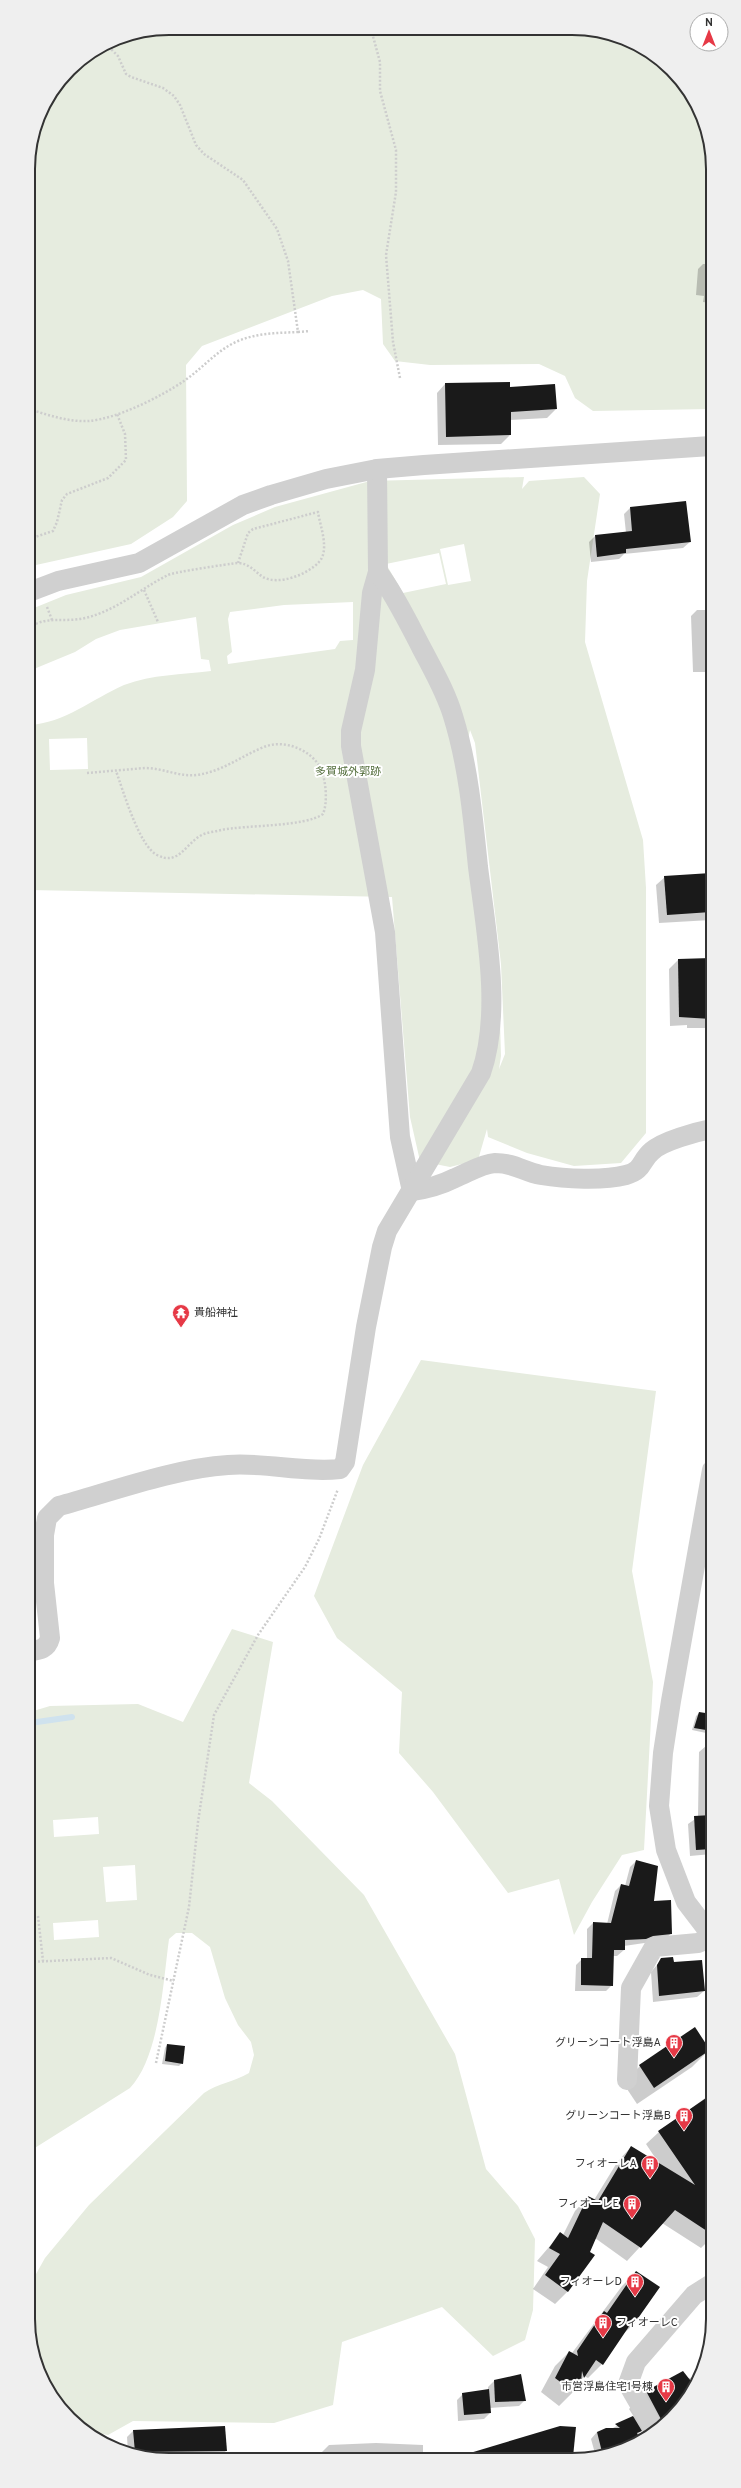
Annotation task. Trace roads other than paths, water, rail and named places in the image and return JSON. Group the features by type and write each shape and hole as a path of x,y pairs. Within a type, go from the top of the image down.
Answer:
{"street":[{"path":"36,596 58,581 139,563 243,505 326,479 377,469 706,446"},
{"path":"377,469 378,572 372,593 365,670 351,731 351,746 385,932 400,1137 412,1191"},
{"path":"35,1650 42,1649 48,1645 50,1638 44,1584 44,1531 47,1518 59,1506 164,1478 227,1465 266,1465 309,1470 340,1469 345,1462 382,1247 392,1222 481,1074 488,1052 491,1025 488,952 474,834 453,715 442,687 390,589 378,572"},
{"path":"412,1191 430,1188 482,1166 494,1163 515,1164 540,1175 558,1177 584,1178 625,1175 639,1170 651,1151 663,1145 706,1131"},
{"path":"706,1540 704,1564 671,1701 663,1753 659,1806 666,1850 686,1902 706,1928"},
{"path":"627,2080 631,1988 654,1947 698,1943 706,1939"},
{"path":"652,2426 628,2384 636,2362 694,2295 706,2287"}],"waterway":[{"path":"35,1722 72,1717"}],"place":[{"name":"貴船神社","path":"181,1328"},
{"name":"グリーンコート浮島A","path":"674,2058"},
{"name":"グリーンコート浮島B","path":"684,2131"},
{"name":"フィオーレA","path":"650,2179"},
{"name":"フィオーレE","path":"632,2219"},
{"name":"フィオーレD","path":"635,2297"},
{"name":"フィオーレC","path":"603,2338"},
{"name":"市営浮島住宅1号棟","path":"666,2402"}],"park label":[{"name":"多賀城外郭跡","path":"348,772"}]}
